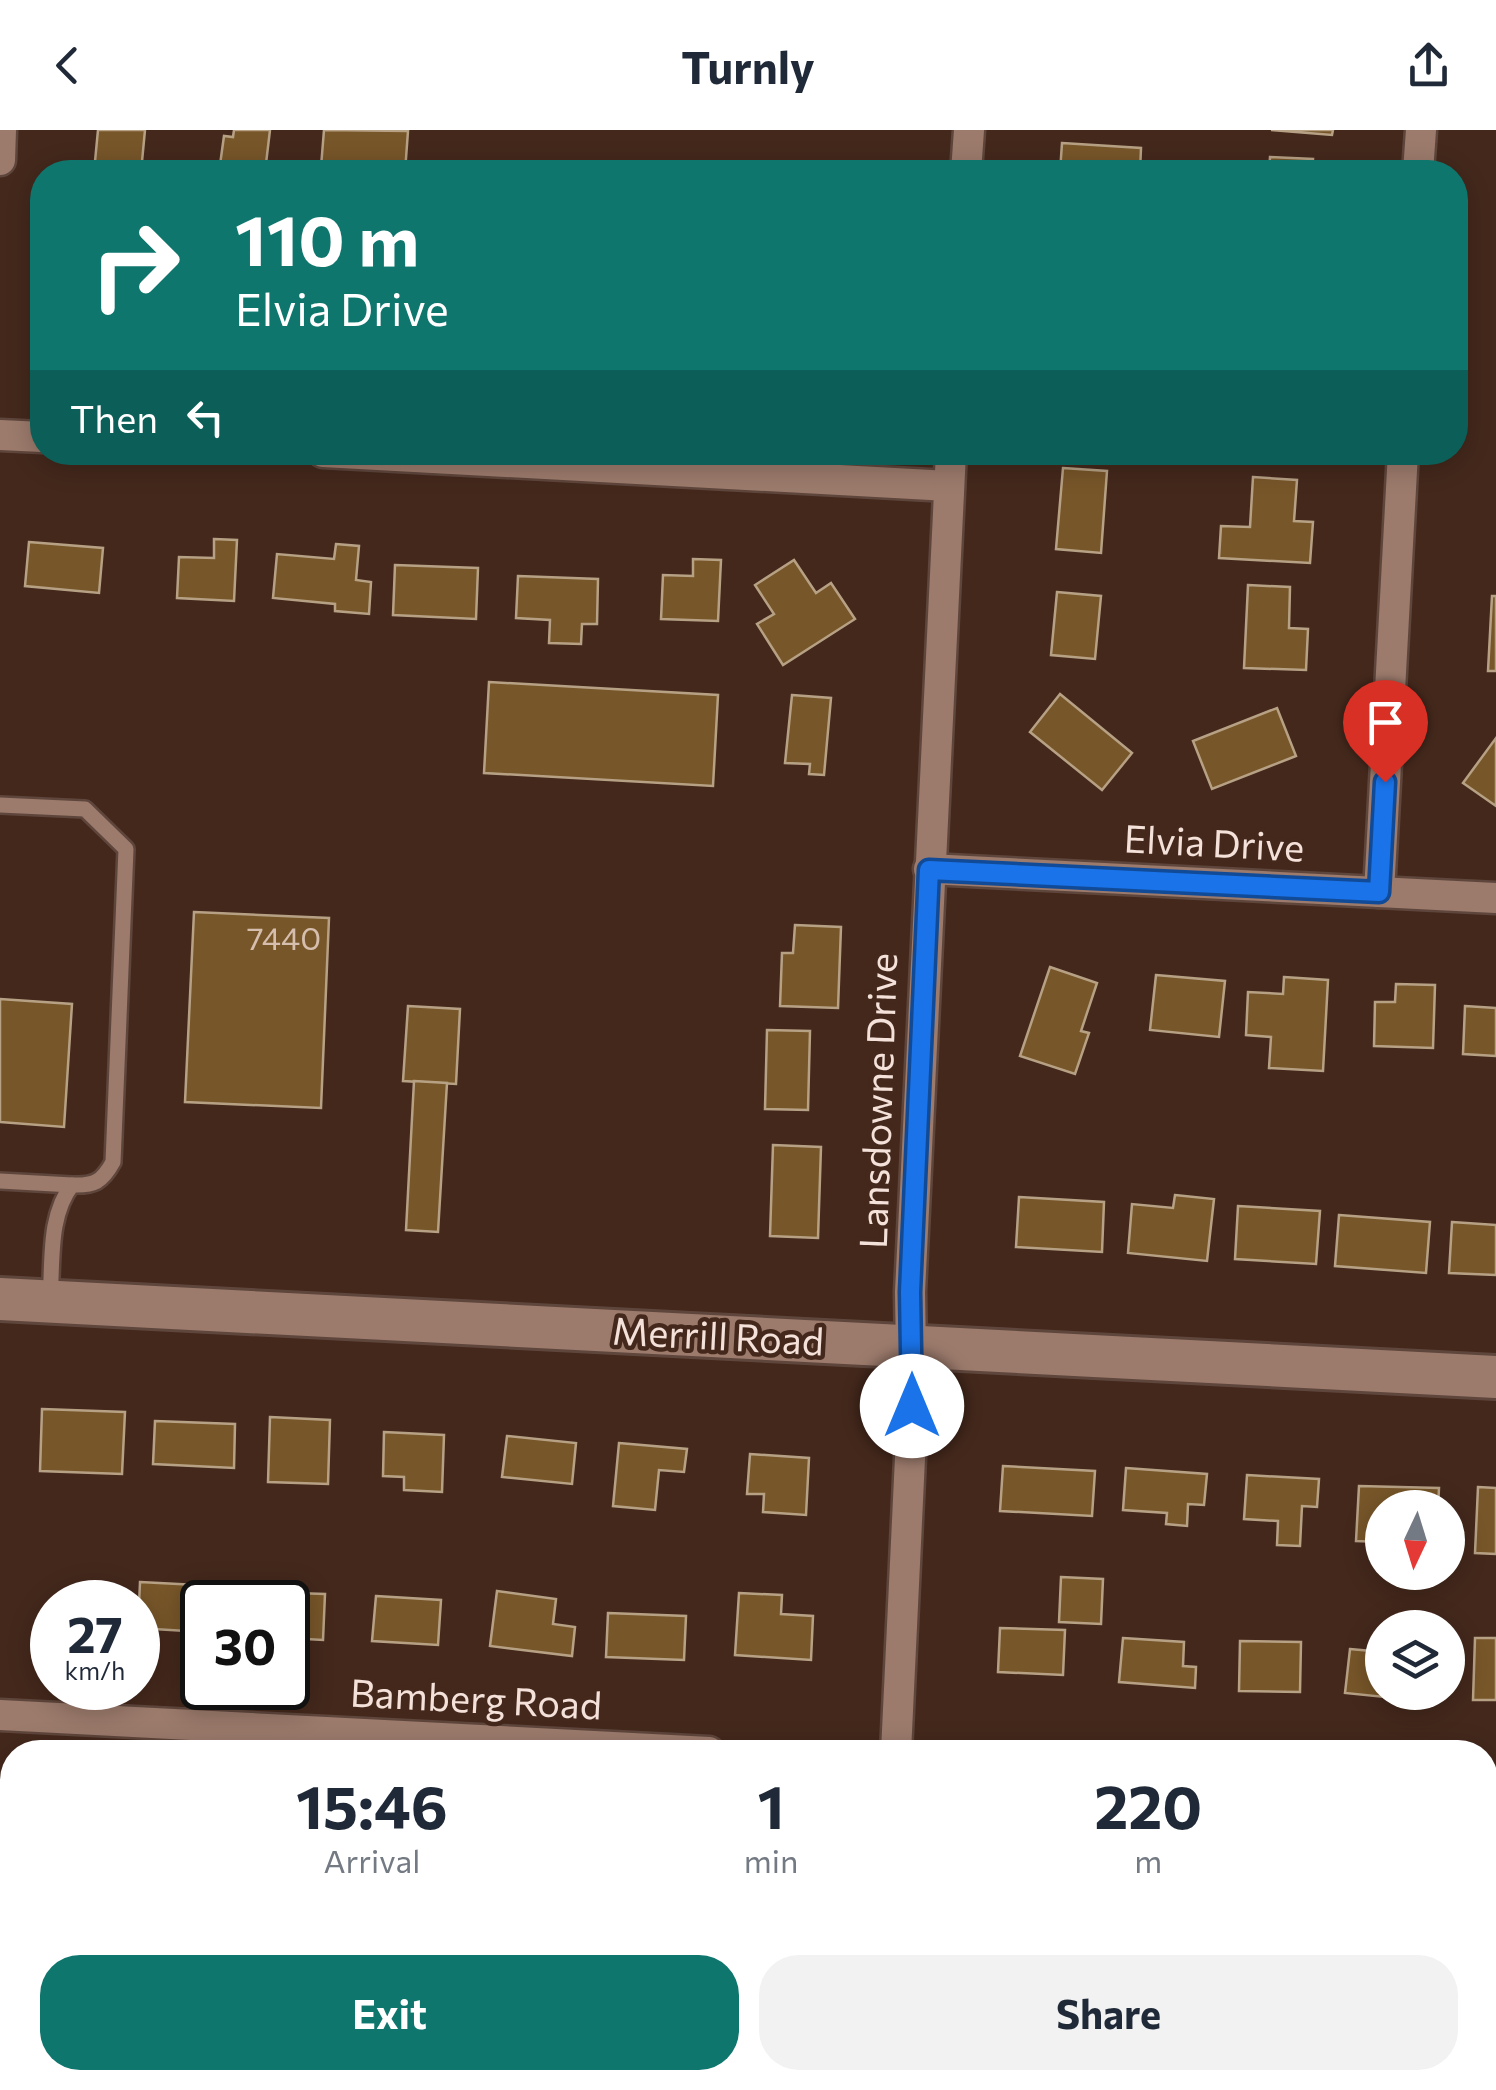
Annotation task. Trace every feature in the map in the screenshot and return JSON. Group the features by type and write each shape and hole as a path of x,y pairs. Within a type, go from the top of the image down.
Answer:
{"main road":[{"name":"Merrill Road","path":"0,1299 1496,1377"}],"street":[{"path":"0,160 2,130"},
{"path":"967,160 969,130"},
{"path":"1419,160 1420,130"},
{"path":"0,435 30,437"},
{"path":"562,465 949,486"},
{"name":"Lansdowne Drive","path":"897,1740 912,1416 910,1292 950,465"},
{"path":"1379,892 1402,465"},
{"name":"Elvia Drive","path":"929,870 1496,898"},
{"name":"Bamberg Road","path":"0,1715 479,1740"}],"lane":[{"path":"0,806 85,809 126,849 112,1162 105,1178 92,1186 0,1181"},
{"path":"50,1302 56,1213 72,1185"}],"building":[{"path":"98,130 145,130 142,160 95,160"},
{"path":"234,130 270,130 266,160 221,160 224,136 233,137"},
{"path":"324,130 408,131 406,160 322,160"},
{"path":"1271,130 1333,130 1332,135"},
{"path":"1062,143 1141,148 1140,160 1061,160"},
{"path":"1270,157 1313,159 1313,160 1270,160"},
{"path":"1063,468 1107,471 1101,553 1056,549"},
{"path":"1253,477 1297,480 1294,521 1313,522 1310,563 1219,558 1221,526 1250,527"},
{"path":"214,539 237,540 234,601 177,598 179,557 214,558"},
{"path":"29,542 103,548 99,593 25,586"},
{"path":"336,544 359,546 356,580 371,582 369,614 335,611 335,604 273,598 277,554 334,559"},
{"path":"693,559 721,560 718,621 661,619 663,575 693,576"},
{"path":"794,560 816,593 831,583 855,619 783,665 757,624 774,614 755,585"},
{"path":"395,565 478,568 476,619 393,615"},
{"path":"518,576 598,579 597,624 582,624 581,644 549,643 550,620 516,618"},
{"path":"1248,585 1290,587 1289,628 1308,629 1306,670 1244,668"},
{"path":"1057,592 1101,596 1095,659 1051,655"},
{"path":"1492,596 1496,596 1496,671 1488,671"},
{"path":"489,682 718,695 713,786 484,773"},
{"path":"1060,694 1132,753 1102,790 1030,732"},
{"path":"792,695 831,698 824,775 809,774 810,764 785,763"},
{"path":"1277,708 1296,756 1212,789 1193,741"},
{"path":"1496,738 1496,806 1463,783"},
{"path":"194,912 329,918 321,1108 185,1102"},
{"path":"795,925 841,927 838,1008 780,1006 782,953 793,953"},
{"path":"1050,967 1097,983 1081,1031 1089,1033 1075,1074 1020,1056"},
{"path":"1156,975 1225,981 1219,1037 1150,1030"},
{"path":"1284,977 1328,980 1323,1071 1269,1068 1271,1037 1246,1035 1248,992 1283,994"},
{"path":"1396,984 1435,985 1433,1048 1374,1046 1375,1002 1395,1002"},
{"path":"0,999 72,1004 64,1127 0,1122"},
{"path":"408,1006 460,1009 456,1084 403,1081"},
{"path":"1465,1006 1496,1008 1496,1056 1463,1054"},
{"path":"767,1030 810,1031 808,1110 765,1109"},
{"path":"414,1081 447,1083 438,1232 406,1230"},
{"path":"773,1145 821,1147 818,1238 770,1236"},
{"path":"1175,1195 1214,1199 1207,1261 1128,1253 1132,1204 1173,1208"},
{"path":"1019,1197 1104,1202 1102,1252 1016,1247"},
{"path":"1238,1206 1320,1211 1316,1264 1235,1259"},
{"path":"1339,1215 1430,1222 1426,1273 1335,1266"},
{"path":"1452,1222 1496,1225 1496,1275 1449,1273"},
{"path":"42,1409 125,1412 122,1474 40,1471"},
{"path":"270,1417 330,1420 328,1484 268,1482"},
{"path":"155,1421 235,1424 234,1468 153,1464"},
{"path":"384,1432 444,1435 442,1492 404,1490 404,1477 383,1476"},
{"path":"507,1436 576,1443 572,1484 502,1477"},
{"path":"619,1443 687,1449 684,1472 659,1470 655,1510 613,1506"},
{"path":"750,1454 809,1458 806,1515 763,1512 764,1494 747,1494"},
{"path":"1003,1466 1095,1471 1092,1516 1000,1511"},
{"path":"1126,1468 1207,1474 1204,1505 1188,1504 1187,1526 1166,1524 1167,1513 1123,1510"},
{"path":"1247,1475 1319,1479 1317,1507 1302,1506 1300,1546 1277,1545 1278,1521 1244,1519"},
{"path":"1359,1486 1439,1488 1365,1490 1365,1541 1356,1541"},
{"path":"1478,1487 1496,1488 1496,1554 1475,1553"},
{"path":"1061,1577 1103,1579 1101,1624 1059,1622"},
{"path":"160,1583 180,1584 180,1631 160,1629"},
{"path":"497,1591 556,1599 553,1624 575,1627 572,1656 490,1646"},
{"path":"739,1593 782,1595 781,1614 813,1616 811,1660 735,1655"},
{"path":"310,1594 325,1594 323,1640 310,1639"},
{"path":"376,1596 441,1600 438,1645 372,1641"},
{"path":"608,1613 686,1616 684,1660 606,1657"},
{"path":"1000,1628 1065,1630 1063,1675 998,1672"},
{"path":"1123,1638 1184,1642 1183,1666 1196,1667 1195,1688 1119,1682"},
{"path":"1475,1638 1496,1638 1496,1700 1473,1700"},
{"path":"1240,1641 1301,1642 1300,1692 1239,1691"},
{"path":"1350,1649 1365,1650 1365,1695 1345,1693"}],"route":[{"path":"912,1406 910,1292 929,870 1379,892 1385,782"}]}
